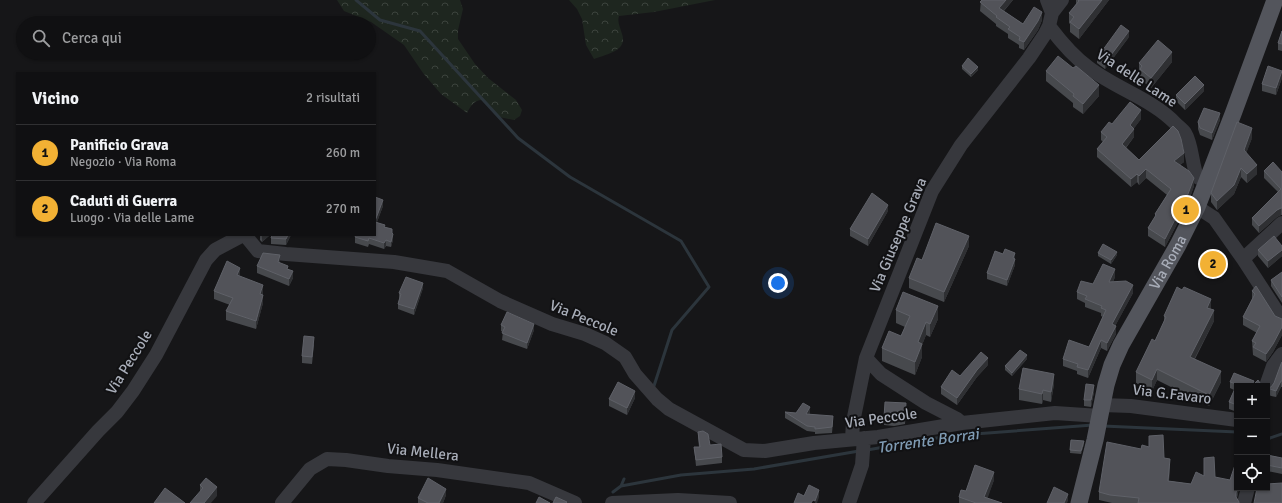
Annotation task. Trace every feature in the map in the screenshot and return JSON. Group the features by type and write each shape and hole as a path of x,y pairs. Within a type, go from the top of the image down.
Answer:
{"main road":[{"name":"Via Roma","path":"1078,503 1084,485 1112,365 1120,345 1178,245 1197,207 1275,0"}],"street":[{"name":"Via delle Lame","path":"1047,0 1051,20 1063,44 1090,69 1157,107 1171,119 1185,133 1189,143 1193,166 1197,177 1207,182"},
{"name":"Via Giuseppe Grava","path":"849,503 862,465 860,441 852,422 866,358 932,191 961,145 1029,58 1062,0"},
{"path":"1197,207 1214,218 1282,319"},
{"path":"1243,259 1282,223"},
{"name":"Via Peccole","path":"34,503 98,431 117,412 133,391 156,355 206,260 215,250 242,236"},
{"name":"Via Peccole","path":"245,236 258,251 394,262 447,271 500,301 552,324 585,334 605,343 625,357 640,379 657,399 669,409 744,450 765,451 814,443 860,441 962,422 1055,413 1101,413"},
{"path":"1267,383 1273,366 1282,354"},
{"name":"Via Peccole","path":"866,358 880,374 926,403 962,422"},
{"name":"Via G.Favaro","path":"1101,413 1131,406 1234,420"},
{"name":"Via Mellera","path":"282,503 310,469 327,459 437,470 530,483 575,503"},
{"path":"1084,485 1089,503"},
{"path":"1244,503 1247,491"},
{"path":"612,503 678,500 730,503"}],"green space":[{"path":"337,0 460,0 463,9 458,30 458,39 475,64 488,78 516,100 522,110 520,116 514,120 499,117 482,100 479,100 471,106 467,113 441,94 423,73 404,45 376,25 376,16 356,16 344,11"},
{"path":"569,0 715,0 654,12 619,16 618,18 623,40 622,44 615,51 594,59 586,45 582,19 577,9"}],"building":[{"path":"982,0 1006,0 999,8 1023,24 1034,7 1042,12 1038,21 1024,42 1019,40 1020,37 1008,29 1010,27 996,17 997,16 980,2"},
{"path":"1078,0 1102,0 1079,29 1070,22 1074,17 1069,13 1079,1"},
{"path":"1121,25 1129,31 1105,63 1097,58"},
{"path":"1282,31 1282,44 1278,43"},
{"path":"1158,40 1172,52 1151,78 1140,69 1142,66 1139,63"},
{"path":"1058,56 1073,68 1076,66 1099,85 1083,104 1073,96 1074,94 1046,71"},
{"path":"968,58 978,67 971,74 962,66"},
{"path":"1268,66 1282,71 1276,88 1262,84"},
{"path":"1195,76 1204,85 1185,104 1176,95"},
{"path":"1130,102 1141,110 1130,125 1134,129 1122,144 1139,160 1173,126 1178,131 1184,153 1174,161 1189,171 1194,178 1188,194 1165,239 1148,228 1171,189 1146,169 1139,176 1137,174 1131,179 1097,149 1107,137 1101,132 1109,122 1112,124"},
{"path":"1204,108 1220,113 1212,133 1200,128 1198,122"},
{"path":"1237,122 1252,128 1244,150 1257,165 1247,174 1241,168 1234,185 1217,201 1211,193"},
{"path":"1273,162 1282,172 1282,208 1277,210 1259,226 1252,218 1281,189 1264,171"},
{"path":"872,193 888,205 868,239 850,229"},
{"path":"376,197 383,200 376,218"},
{"path":"376,222 385,225 384,227 392,229 393,234 391,242 386,240 384,243 369,238 368,241 355,237 376,236"},
{"path":"936,223 969,236 944,292 909,278 917,258 922,260"},
{"path":"272,236 288,236 286,239 271,238"},
{"path":"1274,236 1282,246 1282,250 1268,261 1258,250"},
{"path":"1103,244 1117,252 1111,260 1098,253"},
{"path":"1005,249 1015,253 1013,258 1015,259 1007,280 987,273 995,251 1003,254"},
{"path":"263,253 280,255 278,262 288,266 287,269 293,271 289,279 257,266"},
{"path":"227,261 240,268 237,275 263,285 260,294 263,295 256,321 226,311 233,298 214,291"},
{"path":"1103,264 1115,269 1109,282 1126,281 1133,285 1112,324 1116,326 1107,343 1101,340 1088,370 1077,367 1078,364 1063,359 1069,340 1089,347 1106,310 1101,308 1102,306 1085,299 1087,296 1077,292 1081,281 1093,284"},
{"path":"1282,272 1282,297 1271,280"},
{"path":"406,277 423,283 414,309 398,304 401,294 399,293"},
{"path":"1256,286 1275,316 1282,319 1282,327 1266,354 1253,347 1256,343 1252,341 1260,326 1243,317 1255,294 1252,291"},
{"path":"1177,287 1182,290 1184,287 1211,299 1207,308 1214,310 1190,357 1221,371 1209,395 1157,369 1152,380 1136,372 1152,339 1155,341"},
{"path":"903,292 938,306 930,324 926,322 918,342 922,344 915,362 882,348 889,331 901,336 910,316 896,310"},
{"path":"507,312 534,324 527,343 502,333 505,327 501,325"},
{"path":"304,336 314,337 312,357 302,356"},
{"path":"1020,350 1027,355 1012,373 1005,366"},
{"path":"981,352 988,358 977,370 957,398 941,387 952,370 960,376"},
{"path":"1282,362 1282,381 1276,391 1270,389 1274,383"},
{"path":"1023,368 1054,374 1051,392 1043,390 1042,394 1019,389"},
{"path":"1234,373 1254,381 1253,383 1230,382"},
{"path":"618,382 635,391 627,408 609,399"},
{"path":"1086,384 1094,385 1091,400 1084,400"},
{"path":"1234,391 1234,404 1229,402"},
{"path":"885,402 906,403 905,417 894,419 884,418"},
{"path":"803,403 810,407 806,414 833,416 832,427 815,429 815,427 807,426 785,412 796,413"},
{"path":"703,431 708,434 710,445 721,444 722,457 696,460 694,447 700,447 698,432"},
{"path":"1163,435 1164,458 1170,459 1168,481 1191,484 1196,472 1204,476 1204,458 1214,457 1215,477 1230,480 1234,468 1234,491 1236,491 1236,497 1239,503 1138,503 1139,498 1110,495 1099,492 1107,442 1141,449 1142,445 1149,447 1149,436"},
{"path":"1071,440 1084,441 1081,451 1070,450"},
{"path":"1270,456 1282,458 1282,468 1270,466"},
{"path":"975,465 994,472 984,497 1002,503 976,503 959,497 961,490 966,491"},
{"path":"206,478 217,487 204,503 190,503 203,488 200,485"},
{"path":"428,478 446,489 439,503 428,503 418,498"},
{"path":"1282,483 1282,503 1254,503 1256,491 1270,491 1270,484"},
{"path":"809,485 819,490 815,501 813,500 811,503 794,503 798,493 804,496"},
{"path":"1054,487 1068,494 1064,503 1047,503"},
{"path":"165,488 185,503 154,503"},
{"path":"539,497 550,503 536,503"},
{"path":"556,497 567,502 553,503"}],"waterway":[{"path":"356,0 375,16"},
{"path":"376,17 380,20 420,31 518,138 570,177 681,241 709,287 672,330 653,389"},
{"name":"Torrente Borrai","path":"867,450 948,436 1093,425"},
{"name":"Torrente Borrai","path":"1103,426 1234,432"},
{"name":"Torrente Borrai","path":"1270,438 1282,434"},
{"name":"Torrente Borrai","path":"621,486 681,475 754,469 859,451"},
{"name":"Torrente Borrai","path":"613,492 621,486 624,479"}],"place":[{"name":"Panificio Grava","path":"1186,210"},
{"name":"Caduti di Guerra","path":"1213,264"}]}
